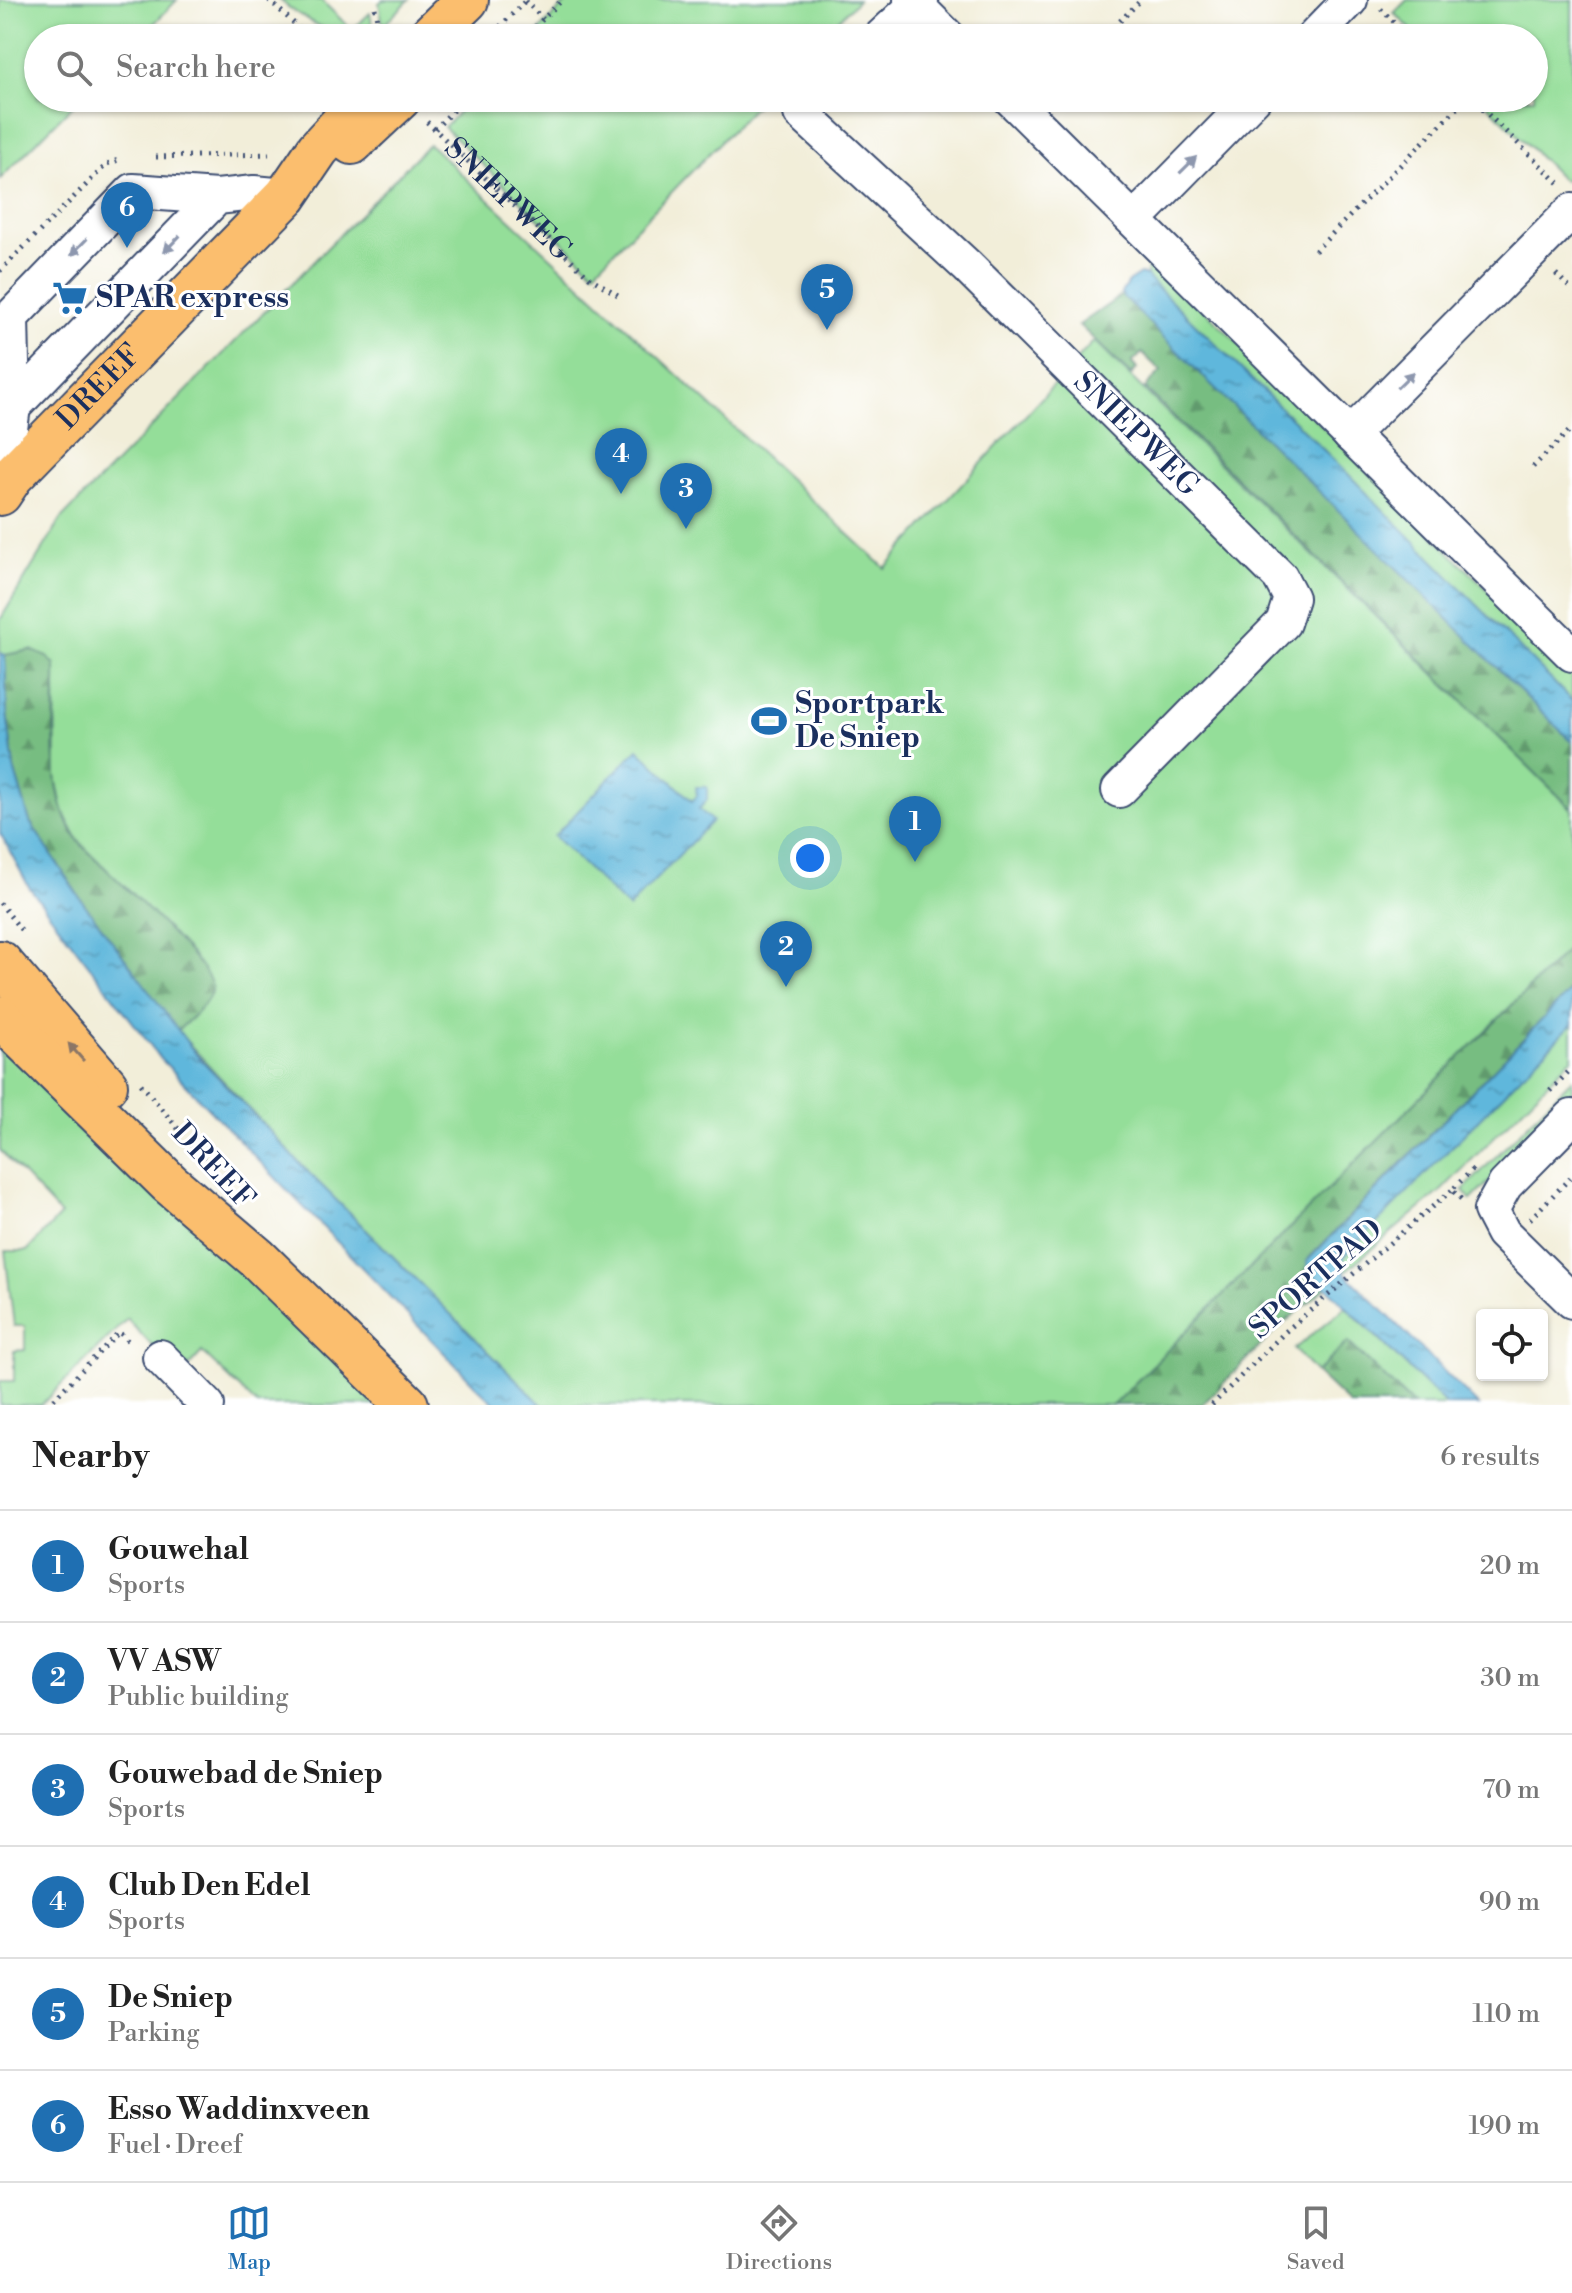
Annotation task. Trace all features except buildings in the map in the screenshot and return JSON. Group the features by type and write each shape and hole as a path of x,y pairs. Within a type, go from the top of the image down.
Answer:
{"main road":[{"path":"442,24 467,0"},
{"path":"467,24 490,0"},
{"name":"DREEF","path":"286,196 318,149 352,112"},
{"name":"DREEF","path":"5,456 286,196 334,160 408,112"},
{"name":"DREEF","path":"14,951 257,1258"},
{"name":"DREEF","path":"0,1017 169,1183 257,1258 407,1405"}],"street":[{"path":"1327,24 1350,0"},
{"path":"894,24 916,2 936,24"},
{"name":"SNIEPWEG","path":"802,112 1022,318 1280,577 1291,598 1283,623 1119,790"},
{"path":"1024,112 1350,435 1569,643"},
{"path":"1134,220 1240,112"},
{"path":"5,456 5,318 133,191 217,197 254,193 286,196"},
{"path":"5,456 217,197"},
{"path":"1350,435 1566,198"},
{"path":"1572,1117 1497,1196 1491,1210 1496,1223 1509,1239 1572,1301"},
{"path":"160,1357 207,1405"}],"path":[{"path":"269,0 295,24"},
{"path":"503,24 526,0 543,19"},
{"path":"538,24 562,0"},
{"path":"1117,24 1141,0"},
{"path":"1372,0 1396,24"},
{"path":"375,8 378,24"},
{"name":"SNIEPWEG","path":"416,112 589,277 618,295"},
{"path":"435,129 451,112"},
{"path":"1315,251 1455,112"},
{"path":"1483,112 1566,198"},
{"path":"1533,467 1572,428"},
{"path":"0,903 14,951"},
{"name":"DREEF","path":"133,1073 216,1174"},
{"path":"1509,1239 1572,1176"},
{"name":"SPORTPAD","path":"1212,1405 1285,1332 1452,1190"},
{"path":"48,1405 119,1332"}],"green space":[{"path":"0,0 177,0 154,24 24,24 24,112 66,112 0,179"},
{"path":"280,0 321,0 346,24 316,24"},
{"path":"383,0 409,0 385,24 379,3"},
{"path":"569,0 858,0 835,24 546,24"},
{"path":"1407,0 1572,0 1572,173 1564,181 1495,112 1548,112 1548,24 1405,24 1394,13"},
{"path":"370,13 372,24 358,24"},
{"path":"459,112 749,112 594,272 444,127"},
{"name":"Sportpark De Sniep","path":"429,144 885,568 1094,341 1572,809 1572,945 1113,1405 542,1405 310,1174 177,1031 196,1012 194,957 79,842 63,812 56,777 55,665 31,650 5,655 0,653 0,620 61,519"},
{"path":"1149,255 1572,673 1572,701 1345,471 1146,276"},
{"path":"1122,295 1572,742 1572,809 1145,388 1161,371 1142,353 1132,363 1137,369 1131,375 1079,325"},
{"path":"31,650 47,657 55,665 56,779 71,829 81,844 178,940 208,978 212,989 210,995 198,1012 177,1031 80,898 30,822 14,768 7,713 5,655"},
{"path":"1572,945 1572,989 1309,1258 1308,1269 1327,1287 1278,1328 1202,1405 1113,1405"},
{"path":"1572,1024 1572,1058 1441,1191 1344,1272 1344,1256"},
{"path":"0,1033 379,1405 257,1405 202,1352 180,1376 127,1319 41,1405 0,1405 0,1381 14,1381 14,1351 25,1350 25,1326 14,1326 5,1251 27,1251 61,1215 0,1150"},
{"path":"1572,1079 1572,1099 1471,1200 1463,1190"},
{"path":"1346,1307 1446,1405 1413,1405 1348,1343 1316,1373 1294,1349"},
{"path":"1348,1342 1413,1405 1350,1405 1316,1373"}],"water":[{"path":"1140,274 1146,276 1345,471 1572,701 1572,742 1124,298 1121,293 1128,282"},
{"path":"0,653 5,655 7,713 14,768 30,822 80,898 196,1054 310,1174 542,1405 496,1405 475,1385 161,1059 29,887 0,833"},
{"path":"638,749 692,801 697,796 696,787 707,787 707,800 699,809 712,821 628,908 554,836"},
{"path":"1572,989 1572,1024 1344,1257 1344,1272 1478,1405 1446,1405 1308,1269 1307,1261"}],"place":[{"name":"Esso Waddinxveen","path":"127,248"},
{"name":"SPAR express","path":"70,298"},
{"name":"De Sniep","path":"827,330"},
{"name":"Club Den Edel","path":"621,494"},
{"name":"Gouwebad de Sniep","path":"686,529"},
{"name":"Sportpark De Sniep","path":"769,721"},
{"name":"Gouwehal","path":"915,862"},
{"name":"VV ASW","path":"786,987"}]}
